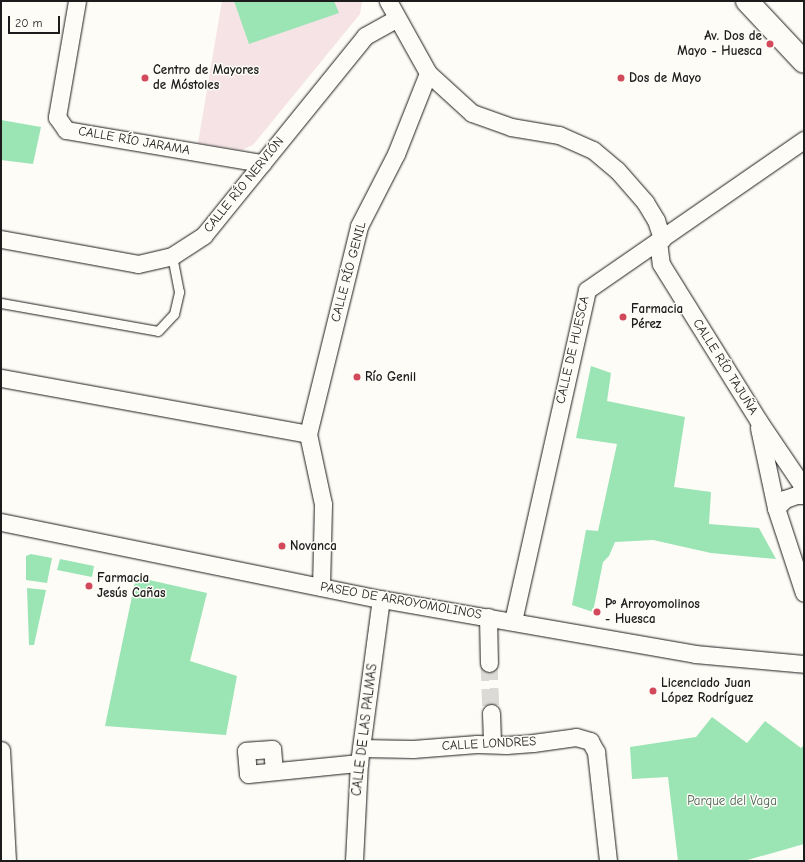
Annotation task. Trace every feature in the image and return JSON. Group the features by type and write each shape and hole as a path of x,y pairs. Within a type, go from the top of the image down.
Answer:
{"street":[{"name":"CALLE RÍO JARAMA","path":"77,1 57,117 66,130 262,163"},
{"name":"CALLE RÍO TAJUÑA","path":"388,1 396,19 428,73 472,113 511,127 559,135 593,150 617,170 645,202 656,220 660,240 661,264 758,420 804,488"},
{"path":"748,1 804,62"},
{"name":"CALLE RÍO NERVIÓN","path":"1,239 138,264 172,256 204,236 365,36 396,19"},
{"name":"CALLE RÍO GENIL","path":"321,587 323,504 308,434 359,226 396,154 428,73"},
{"name":"CALLE DE HUESCA","path":"513,621 587,290 804,140"},
{"path":"1,378 308,434"},
{"path":"758,420 776,508 804,593"},
{"path":"776,508 785,499 796,495 804,495"},
{"name":"PASEO DE ARROYOMOLINOS","path":"1,522 381,599 695,654 804,664"},
{"name":"CALLE DE LAS PALMAS","path":"354,861 360,756 381,599"},
{"path":"488,617 489,663"},
{"path":"491,713 492,744"},
{"name":"CALLE LONDRES","path":"274,771 360,756 413,749 477,744 533,743 576,737 590,742 596,752 608,861"},
{"path":"1,750 7,861"}],"lane":[{"path":"1,303 158,331 174,314 179,292 172,256"}],"shaded area":[{"path":"222,1 362,2 360,14 253,145 242,150 198,143"}],"green space":[{"path":"234,1 334,1 339,13 249,44"},
{"path":"1,120 41,127 33,164 1,160"},
{"path":"591,366 611,373 607,401 685,417 674,487 711,492 709,524 759,528 776,559 711,553 653,540 615,542 609,556 603,562 593,612 572,605 586,530 598,531 617,444 576,438"},
{"path":"31,554 52,558 47,583 26,580 26,556"},
{"path":"60,559 94,566 92,577 57,570"},
{"path":"136,577 207,593 190,661 237,676 226,735 105,726"},
{"path":"27,588 46,590 34,645 29,645"},
{"name":"Parque del Vaga","path":"712,717 747,743 765,721 801,748 804,745 804,844 744,861 678,861 668,777 632,779 630,747 696,737"}],"tunnel":[{"path":"489,663 491,713"}],"place":[{"name":"Av. Dos de Mayo - Huesca","path":"770,44"},
{"name":"Centro de Mayores de Móstoles","path":"145,78"},
{"name":"Dos de Mayo","path":"621,78"},
{"name":"Farmacia Pérez","path":"623,317"},
{"name":"Río Genil","path":"357,377"},
{"name":"Novanca","path":"282,546"},
{"name":"Farmacia Jesús Cañas","path":"89,586"},
{"name":"Pº Arroyomolinos - Huesca","path":"597,612"},
{"name":"Licenciado Juan López Rodríguez","path":"653,691"}]}
